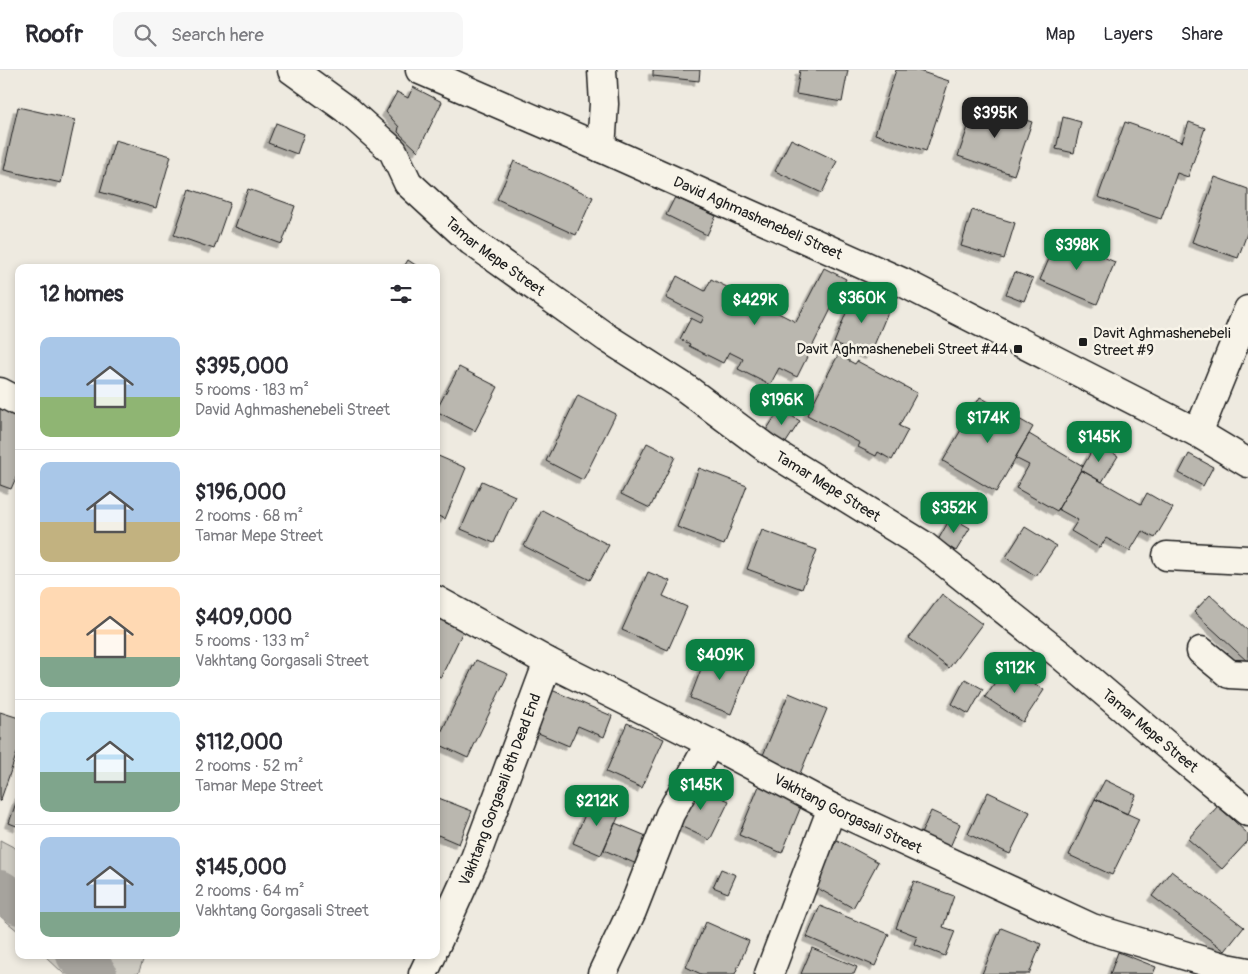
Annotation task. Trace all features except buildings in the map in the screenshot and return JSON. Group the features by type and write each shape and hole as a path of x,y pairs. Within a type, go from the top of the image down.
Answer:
{"street":[{"name":"Tamar Mepe Street","path":"292,70 346,109 393,151 408,183 472,241 607,338 684,387 766,448 923,545 1062,656 1248,812"},
{"name":"David Aghmashenebeli Street","path":"420,70 601,148 904,283 1198,433 1236,454 1248,463"},
{"path":"601,148 604,104 602,70"},
{"path":"1198,433 1248,310"},
{"path":"0,392 15,400"},
{"path":"1167,556 1248,560"},
{"name":"Vakhtang Gorgasali Street","path":"440,602 548,662 710,743 832,808 1092,928 1227,968 1248,972"},
{"path":"1201,651 1230,674 1248,675"},
{"name":"Vakhtang Gorgasali 8th Dead End","path":"440,936 474,861 548,662"},
{"path":"602,974 632,911 670,814 710,743"},
{"path":"769,974 832,808"},
{"path":"423,974 430,959"}],"shaded area":[{"path":"0,840 15,848 15,929 0,916"},
{"path":"48,959 144,959 138,974 64,974"}],"waterway":[{"path":"0,891 15,901"},
{"path":"81,959 96,974"}],"place":[{"name":"Davit Aghmashenebeli Street #9","path":"1083,342"},
{"name":"Davit Aghmashenebeli Street #44","path":"1018,349"}]}
